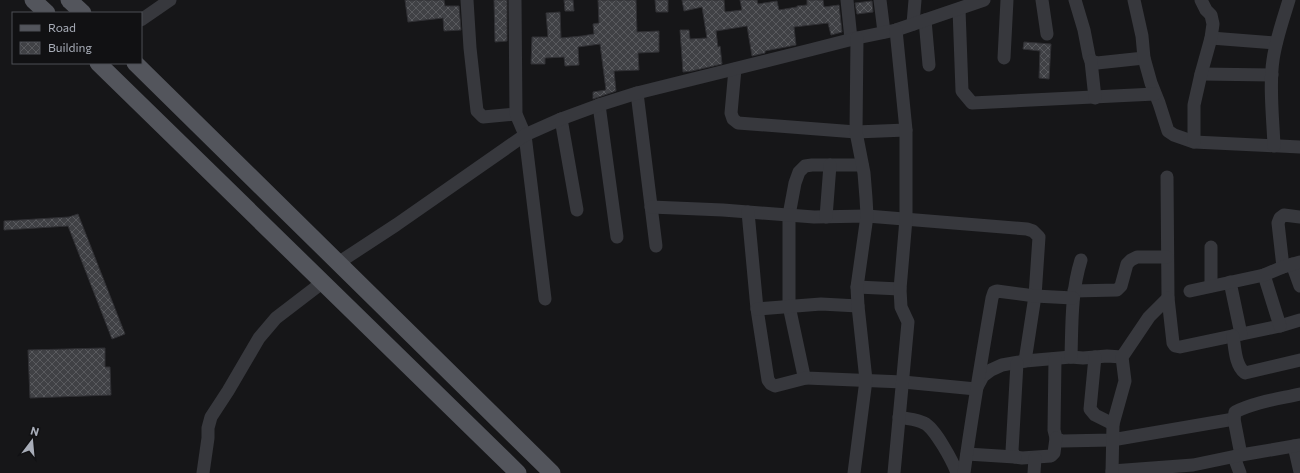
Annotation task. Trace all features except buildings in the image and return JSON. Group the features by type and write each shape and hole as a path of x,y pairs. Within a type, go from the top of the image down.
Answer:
{"main road":[{"path":"33,0 46,12"},
{"path":"69,0 82,12"},
{"path":"99,64 518,473"},
{"path":"136,64 552,473"}],"street":[{"path":"142,19 170,0"},
{"path":"467,0 470,48 474,72 477,111 483,117 516,114"},
{"path":"515,0 516,114 524,135 545,299"},
{"path":"847,0 854,38 856,132 866,198 866,216 858,287 858,306 866,380 854,473"},
{"path":"880,0 890,31 906,130 906,219 900,289 901,307 908,322 894,473"},
{"path":"912,24 915,0"},
{"path":"338,262 396,225 524,135 562,119 637,93 854,38 890,31 984,0"},
{"path":"1004,58 1007,0"},
{"path":"1042,0 1047,34"},
{"path":"1075,0 1091,61 1095,98"},
{"path":"1134,0 1142,36 1144,58 1151,83 1168,130 1174,135 1194,142 1300,148"},
{"path":"1194,142 1194,105 1200,74 1211,38 1213,24 1211,15 1206,10 1201,0"},
{"path":"1274,146 1272,75 1276,43 1289,0"},
{"path":"959,9 961,96"},
{"path":"959,9 962,91 972,103 1156,94"},
{"path":"925,20 929,65"},
{"path":"1211,38 1276,43"},
{"path":"1091,61 1097,62 1144,58"},
{"path":"735,69 731,113 733,119 738,123 856,132 906,130"},
{"path":"1200,74 1272,75"},
{"path":"637,93 656,246"},
{"path":"599,105 617,237"},
{"path":"562,119 577,210"},
{"path":"826,217 830,165"},
{"path":"806,378 804,376 789,306 790,215 795,183 799,172 805,166 862,165"},
{"path":"1167,177 1168,298 1173,343 1175,346 1180,347 1280,326 1300,320"},
{"path":"651,207 826,217 866,216 1027,229 1034,231 1039,237 1035,296 1021,362 1012,451 1015,457"},
{"path":"748,212 757,309 768,380 771,384 775,386 806,378 903,382 976,389"},
{"path":"1300,217 1284,215 1280,218 1278,223 1300,286"},
{"path":"1211,247 1211,286"},
{"path":"964,473 975,407 976,389 994,292 998,290 1035,296 1117,290 1121,286 1127,264 1131,260 1137,257 1167,256"},
{"path":"1071,357 1073,294 1081,260"},
{"path":"1190,291 1264,275 1292,264"},
{"path":"1264,275 1280,326"},
{"path":"203,473 208,428 211,417 259,338 276,318 322,282"},
{"path":"1230,282 1237,335 1238,365 1241,370 1245,373 1300,360"},
{"path":"858,287 900,289"},
{"path":"1168,298 1149,316 1122,357 1125,381 1112,424 1112,472 1194,469 1238,456 1297,446 1300,472"},
{"path":"757,309 821,304 858,306"},
{"path":"976,389 983,376 1002,365 1071,357 1122,357"},
{"path":"1095,357 1090,409 1095,415 1112,424"},
{"path":"967,454 1035,458 1051,456 1054,453 1056,438 1054,430 1055,359"},
{"path":"1240,473 1234,419 1235,412 1249,406 1300,394"},
{"path":"899,417 924,422 930,427 953,462 957,473"},
{"path":"1056,438 1062,441 1112,440 1234,419"},
{"path":"1034,473 1035,458"}]}
